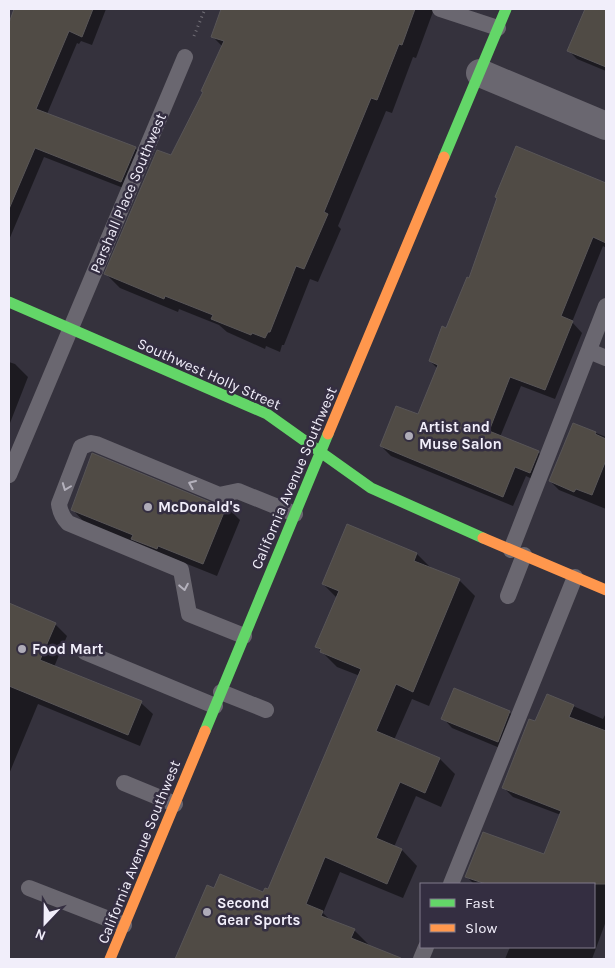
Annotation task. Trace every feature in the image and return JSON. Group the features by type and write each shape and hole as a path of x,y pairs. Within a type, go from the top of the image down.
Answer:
{"main road":[{"name":"California Avenue Southwest","path":"110,959 506,9"},
{"name":"Southwest Holly Street","path":"9,302 267,414 371,488 606,590"}],"street":[{"path":"480,73 606,126"}],"lane":[{"path":"440,9 498,28"},
{"name":"Parshall Place Southwest","path":"9,476 185,57"},
{"path":"508,596 518,552 606,306"},
{"path":"589,351 606,358"},
{"path":"244,636 190,614 181,570 68,523 63,518 59,504 81,448 91,443 96,444 219,495 238,491 295,514"},
{"path":"451,883 575,577"},
{"path":"84,652 218,699 266,710"},
{"path":"124,783 174,804"},
{"path":"29,888 124,925"}],"building":[{"path":"14,9 93,9 82,37 69,31 36,109 136,147 121,182 35,148 9,209 9,23"},
{"path":"221,9 415,9 402,45 399,44 377,100 371,98 324,212 328,214 304,269 296,266 270,332 268,332 265,338 252,333 251,335 211,319 213,315 165,296 164,299 104,274 157,150 171,155 203,92 201,91 224,41 211,37"},
{"path":"585,9 606,9 606,67 567,51"},
{"path":"516,146 606,183 606,243 593,237 561,316 573,321 545,390 510,377 489,431 539,451 530,473 515,467 503,497 380,446 396,406 418,414 438,365 429,361 442,326 446,328 467,277 469,278 497,198 495,197"},
{"path":"573,423 596,432 595,434 606,439 606,460 592,495 576,489 574,492 549,481"},
{"name":"McDonald's","path":"92,453 215,504 227,505 203,564 158,546 157,549 131,539 133,535 71,510"},
{"path":"347,524 417,553 414,561 460,579 413,692 396,684 376,731 440,758 425,793 400,782 376,838 402,849 387,884 325,857 306,904 323,911 321,916 355,929 351,938 401,959 175,959 207,885 214,888 220,874 263,892 265,888 268,889 361,669 320,652 321,649 315,647 339,591 322,584"},
{"path":"9,603 56,623 40,660 142,701 128,735 9,686"},
{"path":"454,688 510,711 498,742 441,719"},
{"path":"547,694 574,705 569,717 606,731 606,884 483,883 465,877 483,832 544,854 561,811 502,788 529,719 535,721"}],"traffic: fast":[{"path":"444,157 506,9"},
{"path":"9,302 267,414 371,488 483,538"},
{"path":"205,731 328,434"}],"traffic: slow":[{"path":"328,434 444,157"},
{"path":"483,538 606,590"},
{"path":"110,959 205,731"}],"place":[{"name":"Artist and Muse Salon","path":"409,436"},
{"name":"McDonald's","path":"148,507"},
{"name":"Food Mart","path":"22,649"},
{"name":"Second Gear Sports","path":"207,912"}]}
